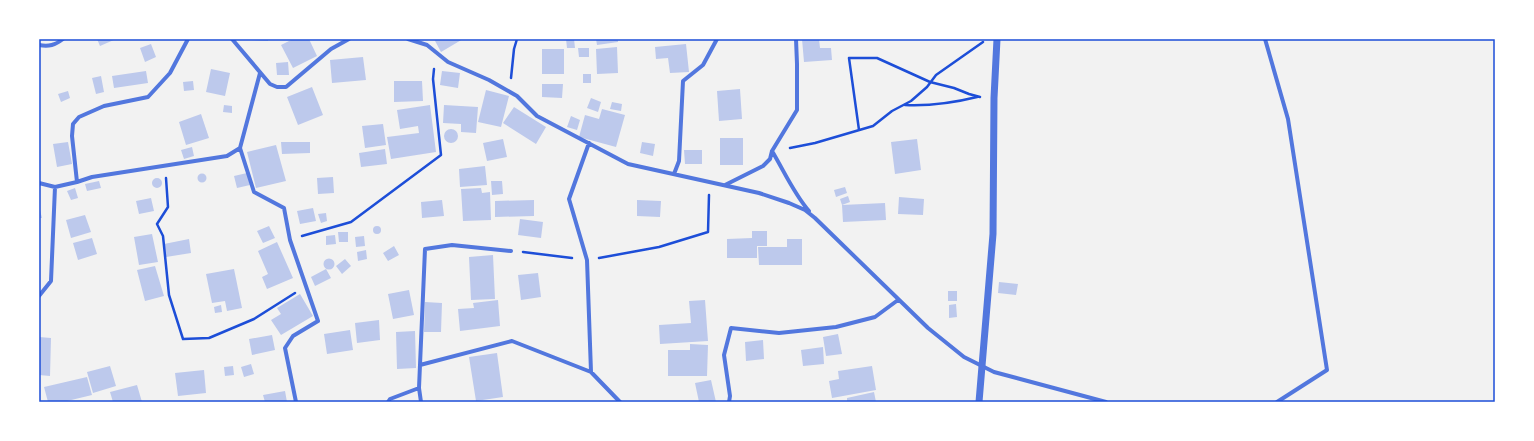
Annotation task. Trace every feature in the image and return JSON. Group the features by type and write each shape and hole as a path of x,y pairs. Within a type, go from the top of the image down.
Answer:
{"street":[{"path":"39,45 56,45 63,39"},
{"path":"77,182 72,136 74,124 79,117 104,106 148,97 170,73 188,39"},
{"path":"232,39 270,84 277,87 286,87 331,49 349,39"},
{"path":"408,39 427,45 448,62 489,80 517,96 537,116 628,164 759,193 805,210 815,218"},
{"path":"674,174 679,161 683,81 703,65 717,39"},
{"path":"725,185 763,166 770,159 772,151 797,110 796,39"},
{"path":"979,402 993,234 994,98 997,39"},
{"path":"1265,39 1288,119 1327,370 1277,402"},
{"path":"260,73 240,148 254,192 284,208 290,240 318,321 293,336 285,348 296,402"},
{"path":"589,143 569,198 587,260 591,372"},
{"path":"39,183 54,186 77,182 92,177 227,156 240,148"},
{"path":"772,151 792,184 799,199 815,218 928,328 964,357 994,372 1106,402"},
{"path":"39,296 51,281 54,186"},
{"path":"421,402 419,388 425,249 452,244 511,251"},
{"path":"729,402 730,396 724,355 732,328 779,333 836,327 875,317 898,300"},
{"path":"420,365 512,341 591,372 620,402"},
{"path":"388,402 390,399 419,388"}],"path":[{"path":"509,92 514,49 517,39"},
{"path":"772,151 815,144 873,126 892,111 911,101 936,75 986,39"},
{"path":"290,240 351,222 442,155 432,79 437,53"},
{"path":"859,130 849,58 877,58 930,82 954,88 979,97 994,98"},
{"path":"904,105 926,106 979,97"},
{"path":"165,165 168,207 157,224 163,236 169,295 183,339 209,338 254,319 306,286"},
{"path":"511,251 587,260 658,247 708,232 709,191 725,185"}],"building":[{"path":"97,39 116,39 100,46"},
{"path":"268,39 268,41 251,40"},
{"path":"293,39 309,39 317,56 293,68 281,45"},
{"path":"434,39 463,39 441,52"},
{"path":"566,39 574,39 575,48 567,48"},
{"path":"596,39 618,39 618,42 597,45"},
{"path":"802,39 819,39 820,48 831,48 832,60 804,62"},
{"path":"151,44 156,57 145,62 140,48"},
{"path":"686,44 689,72 670,73 668,58 656,59 655,47"},
{"path":"617,47 618,73 597,74 596,49"},
{"path":"578,48 589,48 589,57 579,57"},
{"path":"542,49 564,49 564,74 542,74"},
{"path":"363,57 366,80 332,83 330,60"},
{"path":"288,62 289,75 277,75 276,63"},
{"path":"211,69 230,73 225,96 206,92"},
{"path":"146,71 148,83 114,88 112,76"},
{"path":"442,71 460,73 458,88 440,85"},
{"path":"583,74 591,74 591,83 583,83"},
{"path":"101,76 104,92 96,94 92,78"},
{"path":"193,81 194,90 184,91 183,82"},
{"path":"394,81 422,81 423,101 394,102"},
{"path":"542,84 563,84 562,98 542,97"},
{"path":"312,87 323,115 298,125 287,97"},
{"path":"740,89 742,119 719,121 717,91"},
{"path":"486,90 509,96 501,127 478,122"},
{"path":"68,91 70,98 61,102 58,94"},
{"path":"591,98 601,102 598,112 587,108"},
{"path":"612,102 622,104 621,111 610,109"},
{"path":"224,105 232,106 232,113 223,112"},
{"path":"430,105 436,152 391,159 387,137 419,133 418,126 400,129 397,110"},
{"path":"444,105 478,107 476,133 461,132 461,124 443,123"},
{"path":"514,107 546,127 536,144 503,123"},
{"path":"602,109 625,115 616,147 579,137 585,115 599,119"},
{"path":"201,114 209,138 186,145 179,122"},
{"path":"571,116 580,120 577,130 567,127"},
{"path":"383,124 386,145 365,148 362,126"},
{"path":"451,129 456,131 458,136 456,141 451,143 446,141 444,136 446,131"},
{"path":"720,138 743,138 743,165 720,165"},
{"path":"503,139 507,157 487,161 483,143"},
{"path":"917,139 921,170 895,174 891,142"},
{"path":"68,142 72,164 57,167 53,144"},
{"path":"281,142 310,142 310,153 282,154"},
{"path":"642,142 655,144 653,156 640,153"},
{"path":"276,145 286,181 256,188 247,152"},
{"path":"192,147 194,156 184,159 181,150"},
{"path":"385,149 387,164 361,167 359,153"},
{"path":"684,150 702,150 702,164 685,164"},
{"path":"485,166 487,185 460,187 459,169"},
{"path":"202,173 207,178 202,183 197,178"},
{"path":"247,173 250,185 237,188 234,176"},
{"path":"333,177 334,193 318,194 317,178"},
{"path":"155,178 159,178 162,183 159,188 155,188 152,185 152,181"},
{"path":"99,181 101,188 87,191 85,184"},
{"path":"491,181 502,181 503,194 492,195"},
{"path":"845,187 847,193 836,197 834,190"},
{"path":"75,188 78,198 71,200 67,191"},
{"path":"481,188 482,193 490,192 491,220 463,221 461,189"},
{"path":"848,196 850,202 842,205 840,199"},
{"path":"899,197 924,199 923,215 898,214"},
{"path":"151,198 154,211 139,214 136,201"},
{"path":"442,200 444,216 422,218 421,202"},
{"path":"534,200 534,216 495,217 495,201"},
{"path":"637,200 661,201 660,217 637,216"},
{"path":"885,203 886,220 843,222 842,205"},
{"path":"39,206 42,218 39,218"},
{"path":"313,208 316,221 300,224 297,211"},
{"path":"326,213 327,221 321,223 318,214"},
{"path":"85,215 91,232 71,238 66,220"},
{"path":"520,219 543,222 541,238 518,235"},
{"path":"269,226 275,238 263,243 257,231"},
{"path":"375,226 379,226 381,230 379,234 375,234 373,232 373,228"},
{"path":"752,231 767,231 767,246 757,246 757,258 727,258 727,239 752,238"},
{"path":"338,232 348,232 348,242 339,242"},
{"path":"152,234 158,262 139,265 134,237"},
{"path":"335,235 336,244 326,245 326,236"},
{"path":"364,236 365,246 356,247 355,237"},
{"path":"92,238 97,254 78,260 73,243"},
{"path":"189,239 191,253 166,257 164,244"},
{"path":"787,239 802,239 802,265 759,265 758,247 787,247"},
{"path":"277,242 293,278 267,289 262,277 268,274 258,251"},
{"path":"394,246 399,255 388,261 383,253"},
{"path":"366,250 367,259 358,261 357,252"},
{"path":"493,255 495,299 471,300 469,257"},
{"path":"327,259 331,259 333,260 333,268 327,269 324,266 324,262"},
{"path":"345,259 351,266 342,274 336,266"},
{"path":"155,266 164,296 145,301 137,270"},
{"path":"234,269 242,308 227,311 225,301 212,303 206,274"},
{"path":"326,269 331,278 315,286 311,277"},
{"path":"538,273 541,297 521,300 518,275"},
{"path":"999,282 1018,284 1016,295 998,293"},
{"path":"409,290 414,315 393,319 388,294"},
{"path":"948,291 957,291 957,301 948,301"},
{"path":"300,294 313,316 281,335 271,320 281,314 277,308"},
{"path":"498,300 500,326 460,331 458,309 474,308 473,303"},
{"path":"705,300 708,341 660,344 659,325 691,323 689,301"},
{"path":"425,302 442,303 441,332 424,332"},
{"path":"956,304 957,317 949,318 949,305"},
{"path":"221,305 222,312 215,313 214,307"},
{"path":"379,320 380,340 357,343 355,323"},
{"path":"350,330 353,350 327,354 324,334"},
{"path":"415,331 416,368 397,369 396,332"},
{"path":"838,334 842,354 826,356 823,337"},
{"path":"272,335 275,350 252,355 249,339"},
{"path":"39,337 51,338 50,376 39,375"},
{"path":"763,340 764,359 746,361 745,342"},
{"path":"690,344 708,345 707,376 668,376 668,350 690,350"},
{"path":"823,347 824,364 803,366 801,350"},
{"path":"497,353 503,397 476,401 469,357"},
{"path":"251,364 254,374 244,377 241,367"},
{"path":"110,366 116,386 93,393 87,372"},
{"path":"233,366 234,375 225,376 224,367"},
{"path":"872,366 876,390 832,398 829,381 839,379 838,371"},
{"path":"204,370 206,393 178,396 175,373"},
{"path":"87,377 92,395 63,402 48,402 44,387"},
{"path":"711,380 716,402 699,402 695,383"},
{"path":"137,385 142,402 113,402 110,392"},
{"path":"285,391 287,402 265,402 263,395"},
{"path":"874,392 876,402 847,402 847,398"}]}
